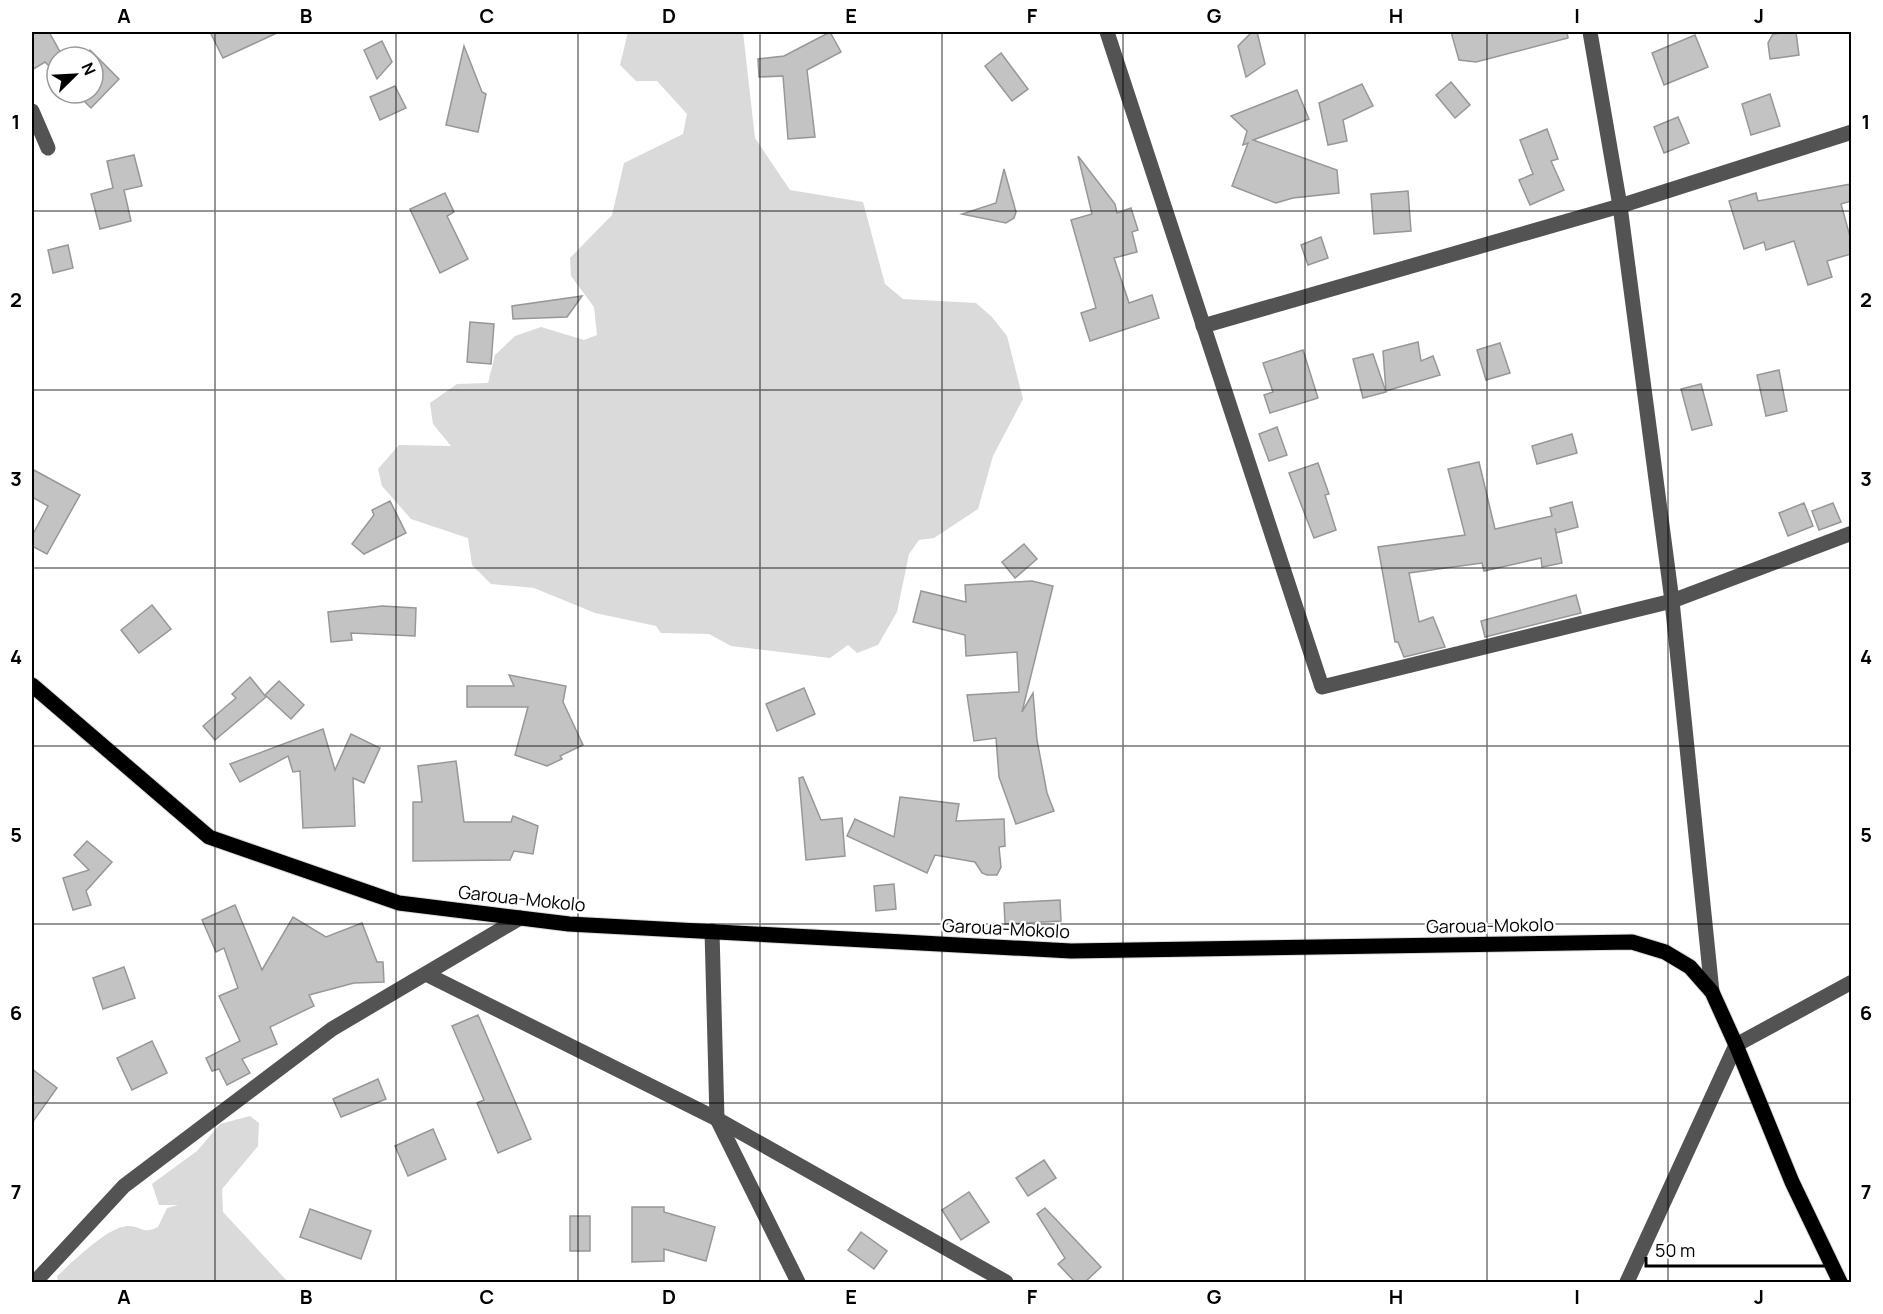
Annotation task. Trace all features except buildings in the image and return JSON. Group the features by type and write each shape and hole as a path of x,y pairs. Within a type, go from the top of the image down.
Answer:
{"main road":[{"name":"Garoua-Mokolo","path":"32,685 209,837 399,903 569,924 1071,951 1632,942 1665,952 1690,967 1712,992 1792,1182 1840,1282"}],"street":[{"path":"1107,32 1322,687 1672,602 1851,532"},
{"path":"1590,32 1620,206 1672,602 1712,992"},
{"path":"32,111 48,148"},
{"path":"1203,326 1620,206 1851,132"},
{"path":"35,1282 124,1186 332,1029 520,918"},
{"path":"712,931 717,1119 798,1282"},
{"path":"426,974 717,1119 1006,1282"},
{"path":"1627,1282 1736,1045 1851,982"}],"shaded area":[{"path":"628,32 743,32 755,138 790,190 863,202 885,284 903,299 976,303 992,317 1007,336 1023,399 993,456 978,509 934,538 919,540 909,554 897,612 878,645 857,653 848,645 830,658 731,646 709,634 661,633 656,626 595,613 534,588 491,584 472,565 468,538 411,519 382,486 378,469 399,445 451,446 433,424 430,403 457,384 488,383 495,355 515,336 541,327 584,340 597,335 594,307 571,276 570,258 612,215 624,163 683,134 687,114 657,81 636,81 620,65"},
{"path":"250,1116 259,1123 258,1146 222,1189 223,1212 288,1282 58,1282 57,1276 90,1246 109,1233 127,1226 144,1230 158,1227 167,1208 178,1205 159,1205 152,1184 197,1151 220,1124"}]}
